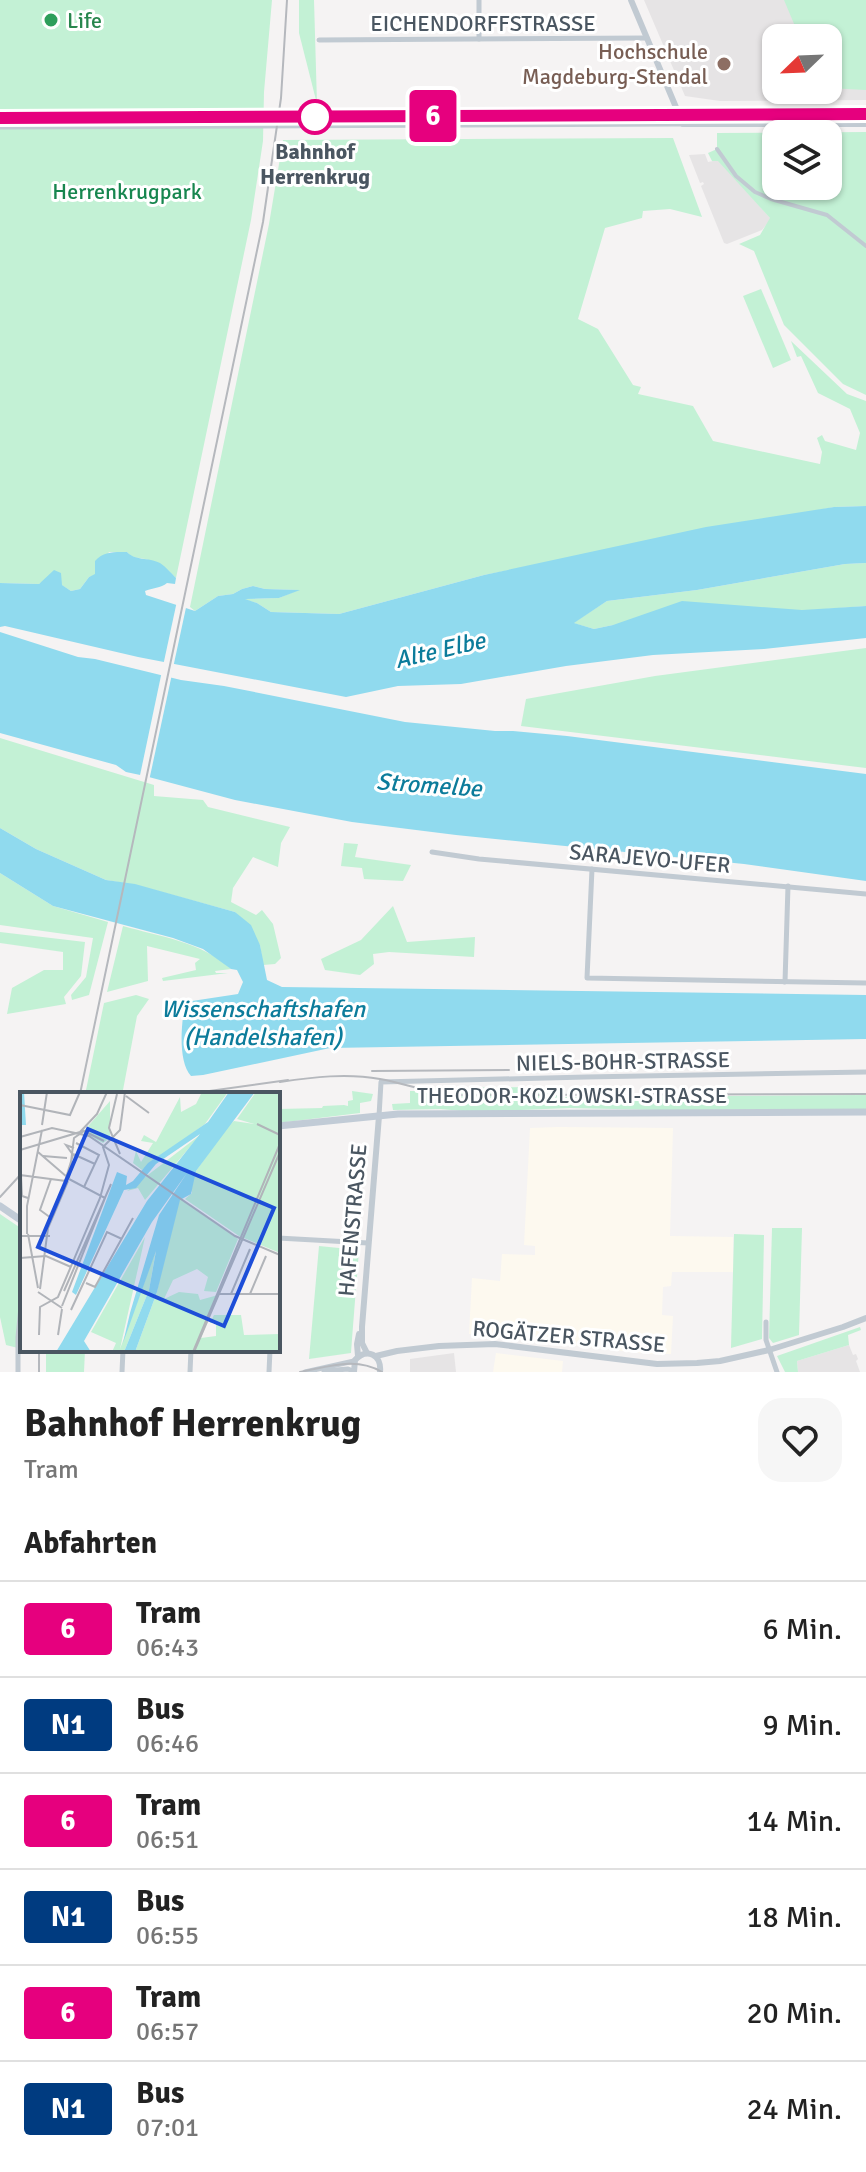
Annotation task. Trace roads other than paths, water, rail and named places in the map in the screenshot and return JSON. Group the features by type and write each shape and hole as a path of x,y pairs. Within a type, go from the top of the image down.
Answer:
{"main road":[{"name":"THEODOR-KOZLOWSKI-STRASSE","path":"280,1126 398,1114 866,1112"},
{"path":"0,1206 20,1220"}],"street":[{"path":"479,0 479,39"},
{"path":"631,0 683,124"},
{"name":"EICHENDORFFSTRASSE","path":"319,40 647,38"},
{"path":"679,112 866,110"},
{"path":"0,127 866,124"},
{"path":"717,149 733,173 755,192 827,215 866,246"},
{"name":"SARAJEVO-UFER","path":"432,852 479,859 866,894"},
{"path":"592,869 587,978 866,983"},
{"path":"785,982 788,886"},
{"name":"NIELS-BOHR-STRASSE","path":"379,1116 381,1082 866,1072"},
{"name":"HAFENSTRASSE","path":"367,1353 362,1345 362,1327 379,1116"},
{"path":"280,1238 368,1243"},
{"path":"18,1372 20,1316"},
{"name":"ROGÄTZER STRASSE","path":"376,1356 439,1346 495,1344 651,1364 720,1361 769,1350 866,1318"},
{"path":"766,1322 766,1340 777,1372"},
{"name":"HAFENSTRASSE","path":"353,1372 362,1327"},
{"name":"ROGÄTZER STRASSE","path":"382,1369 392,1356 407,1350"},
{"path":"122,1372 123,1352"},
{"path":"190,1372 191,1352"},
{"path":"269,1372 270,1352"},
{"path":"308,1371 367,1353 376,1356 382,1369"},
{"path":"651,1364 651,1372"},
{"path":"308,1371 348,1369 353,1372"}],"water":[{"name":"Alte Elbe","path":"866,506 866,563 607,601 574,623 594,629 682,601 802,610 866,606 866,638 764,649 653,655 461,684 398,686 346,697 0,627 0,583 39,584 54,570 61,573 62,585 71,591 80,589 95,574 95,561 110,553 127,552 134,557 160,563 176,578 175,584 167,583 145,591 146,595 195,611 218,596 253,586 300,590 279,598 245,599 271,612 339,614 484,575 706,527 834,507"},
{"name":"Stromelbe","path":"0,632 78,657 181,680 405,722 567,736 866,774 866,881 744,864 352,822 235,800 126,772 116,765 0,733"},
{"name":"Wissenschaftshafen (Handelshafen)","path":"0,828 36,849 106,880 135,884 235,912 251,925 260,945 267,980 282,987 866,995 866,1039 330,1048 191,1076 182,1052 185,1005 192,1001 238,994 243,982 237,970 203,949 173,938 53,906 0,873"}],"tram line":[{"path":"0,118 866,114"},
{"name":"6","path":"0,118 866,114"},
{"path":"300,1372 352,1364 382,1372"}],"railway":[{"path":"80,1092 263,222 281,98 287,0"},
{"path":"372,1071 509,1070"},
{"path":"280,1082 355,1076 459,1095 866,1094"},
{"path":"202,1092 288,1080"},
{"path":"37,1091 116,1092"},
{"path":"0,1197 20,1175"},
{"path":"39,1352 39,1372"}],"place":[{"name":"Life","path":"51,20"},
{"name":"Hochschule Magdeburg-Stendal","path":"724,64"},
{"name":"Bahnhof Herrenkrug","path":"315,117"}],"park label":[{"name":"Herrenkrugpark","path":"127,191"}]}
